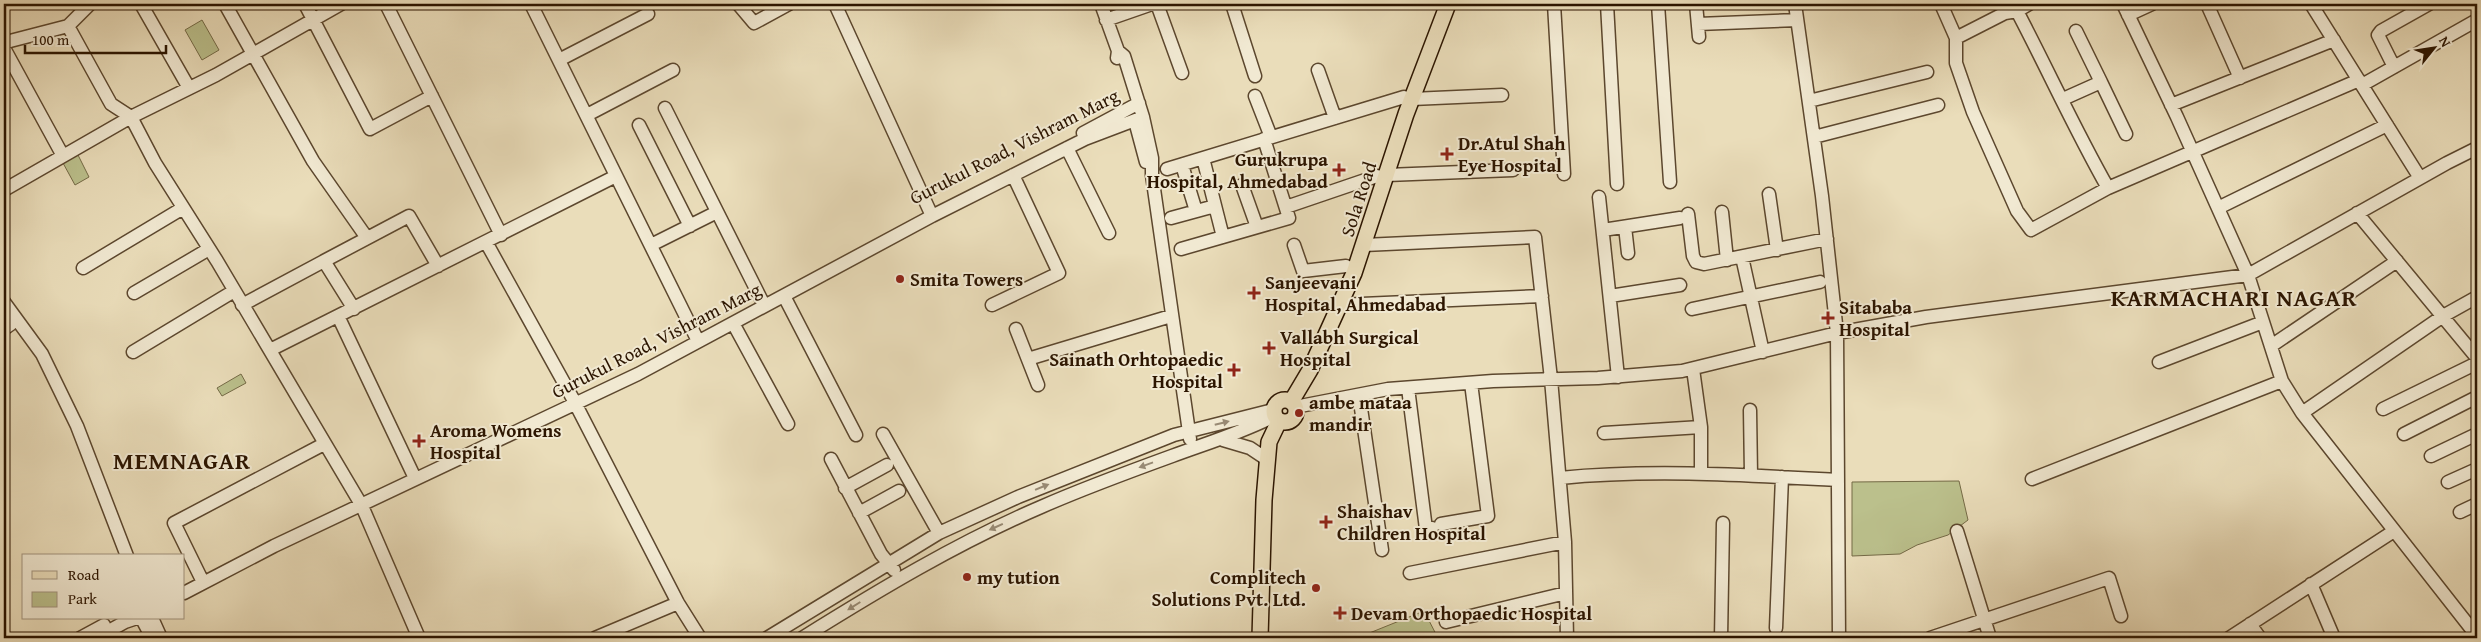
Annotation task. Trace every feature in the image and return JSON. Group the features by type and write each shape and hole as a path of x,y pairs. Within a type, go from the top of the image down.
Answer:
{"main road":[{"name":"Sola Road","path":"1291,403 1382,176 1440,4"},
{"name":"Sola Road","path":"1408,98 1448,4"},
{"name":"Sola Road","path":"1291,403 1310,370 1354,273 1364,245 1382,176"},
{"path":"1267,638 1271,501 1278,442 1277,417 1277,402 1291,403 1293,418 1277,417"},
{"path":"1260,638 1264,500 1269,442 1277,417"}],"street":[{"path":"4,44 10,40 68,26 90,4"},
{"path":"141,4 189,88"},
{"path":"225,4 313,161 367,238"},
{"path":"304,4 370,129 432,96"},
{"path":"4,190 131,118 341,4"},
{"path":"386,4 500,235"},
{"path":"531,4 696,338"},
{"path":"738,4 754,23 788,4"},
{"path":"835,4 931,213"},
{"path":"1101,4 1118,51 1117,59 1135,105 1152,158 1151,169 1171,316 1192,449"},
{"path":"1106,20 1152,4"},
{"path":"1157,4 1182,73"},
{"path":"1232,4 1255,76"},
{"path":"1554,4 1564,174"},
{"path":"1607,4 1617,184"},
{"path":"1658,4 1670,182"},
{"path":"1696,4 1698,31 1797,20"},
{"path":"1795,4 1814,137 1837,334 1839,638"},
{"path":"1941,4 1956,38 1956,63 1973,112 2017,211 2031,230 2108,188 2394,67 2477,20"},
{"path":"1956,38 2005,13 2017,11 2029,4"},
{"path":"2152,4 2125,9 2172,105 2248,275 2282,381 2302,413 2394,530 2472,635"},
{"path":"2207,4 2240,78"},
{"path":"2311,4 2420,178"},
{"path":"2394,67 2378,35 2381,31 2429,4"},
{"path":"2017,11 2063,99 2079,138 2108,188"},
{"path":"559,60 648,14"},
{"path":"68,26 111,104 131,118 155,163 270,350 360,504 419,638"},
{"path":"2076,31 2126,134"},
{"path":"2172,105 2334,40"},
{"path":"4,48 63,156"},
{"path":"587,115 673,70"},
{"path":"1318,70 1334,118"},
{"path":"1809,101 1926,72"},
{"path":"2063,99 2101,82"},
{"path":"1168,169 1334,118 1408,98 1502,95"},
{"path":"1181,249 1289,218 1255,96"},
{"name":"Gurukul Road, Vishram Marg","path":"185,586 272,541 360,504 413,474 638,374 696,338 762,301 1135,105"},
{"path":"1814,137 1938,105"},
{"path":"665,108 762,301"},
{"name":"Gurukul Road, Vishram Marg","path":"696,338 733,323 784,296 931,213 1067,148 1139,118"},
{"path":"639,125 690,226"},
{"path":"2218,208 2387,125"},
{"path":"1067,148 1109,233"},
{"path":"1291,403 1471,382 1618,377 1693,369 1837,334 1926,317 2248,275 2477,148"},
{"path":"1203,158 1223,237"},
{"path":"1182,164 1196,212"},
{"path":"1286,207 1382,176 1513,170"},
{"path":"992,305 1060,273 1013,175"},
{"path":"270,350 616,176"},
{"path":"1242,185 1257,227"},
{"path":"1769,194 1777,250"},
{"path":"1599,198 1618,377"},
{"path":"1171,218 1216,206"},
{"path":"83,268 183,208"},
{"path":"651,245 718,212"},
{"path":"1722,212 1727,260"},
{"path":"2357,213 2476,356 2383,409"},
{"path":"242,305 409,216 438,266"},
{"path":"1603,230 1684,216 1692,256 1696,262 1704,264 1827,240"},
{"path":"1625,227 1628,253"},
{"path":"1364,245 1535,237 1560,478 1565,542 1567,638"},
{"path":"486,242 574,401 678,603 700,638"},
{"path":"1294,245 1304,270 1346,266"},
{"path":"134,293 209,249"},
{"path":"1742,257 1763,352"},
{"path":"324,261 354,309"},
{"path":"2271,346 2397,261"},
{"path":"1692,309 1820,282"},
{"path":"1610,296 1680,285"},
{"path":"133,352 234,291"},
{"path":"784,296 856,436"},
{"path":"1339,305 1542,296"},
{"path":"2302,413 2443,316 2477,297"},
{"path":"4,302 46,362 77,426 126,554"},
{"path":"338,316 413,474"},
{"path":"1028,359 1171,316"},
{"path":"6,322 36,357 70,429 118,554"},
{"path":"2159,362 2263,322"},
{"path":"733,323 788,424"},
{"path":"1016,329 1038,385"},
{"path":"1693,369 1701,427 1701,472"},
{"path":"2032,479 2282,381"},
{"path":"1408,388 1426,529 1488,516 1471,382"},
{"path":"1359,395 1382,550"},
{"path":"2404,434 2477,397"},
{"name":"Gurukul Road, Vishram Marg","path":"185,592 274,546 574,401"},
{"path":"1750,410 1751,475"},
{"path":"767,638 939,533 1018,497 1095,465 1188,431 1277,417"},
{"path":"802,638 967,540 1033,510 1192,449 1222,440 1277,417"},
{"path":"1604,433 1701,427"},
{"path":"883,434 939,533"},
{"path":"2431,456 2477,434"},
{"path":"1222,440 1250,448 1268,460"},
{"path":"201,578 174,523 324,444"},
{"path":"831,459 881,554 900,579"},
{"path":"845,488 887,465"},
{"path":"2448,482 2477,469"},
{"path":"1560,478 1594,475 1701,472 1837,480"},
{"path":"1776,628 1782,477"},
{"path":"859,512 899,491"},
{"path":"2460,512 2477,504"},
{"path":"1721,638 1723,523"},
{"path":"2229,638 2394,530"},
{"path":"1957,531 1990,638"},
{"path":"1410,573 1565,542"},
{"path":"1930,638 2109,578 2121,616"},
{"path":"2311,584 2334,638"},
{"path":"1446,622 1566,593"},
{"path":"595,638 678,603"},
{"path":"80,638 112,620"},
{"path":"96,638 125,622 134,620"},
{"path":"145,620 152,638"},
{"path":"146,620 161,638"},
{"path":"2250,624 2260,638"}],"green space":[{"path":"202,20 219,50 202,60 185,30"},
{"path":"78,155 89,177 75,185 63,163"},
{"path":"241,374 246,383 222,396 217,388"},
{"path":"1959,481 1968,520 1948,535 1917,545 1900,554 1852,556 1852,482"},
{"path":"1424,611 1438,638 1357,638"}],"place":[{"name":"Dr.Atul Shah Eye Hospital","path":"1447,154"},
{"name":"Gurukrupa Hospital, Ahmedabad","path":"1339,170"},
{"name":"Smita Towers","path":"900,279"},
{"name":"Sanjeevani Hospital, Ahmedabad","path":"1254,293"},
{"name":"Sitababa Hospital","path":"1828,318"},
{"name":"Vallabh Surgical Hospital","path":"1269,348"},
{"name":"Sainath Orhtopaedic Hospital","path":"1234,370"},
{"name":"ambe mataa mandir","path":"1299,413"},
{"name":"Aroma Womens Hospital","path":"419,441"},
{"name":"Shaishav Children Hospital","path":"1326,522"},
{"name":"my tution","path":"967,577"},
{"name":"Complitech Solutions Pvt. Ltd.","path":"1316,588"},
{"name":"Devam Orthopaedic Hospital","path":"1340,613"}],"district":[{"name":"KARMACHARI NAGAR","path":"2234,297"},
{"name":"MEMNAGAR","path":"182,460"}]}
